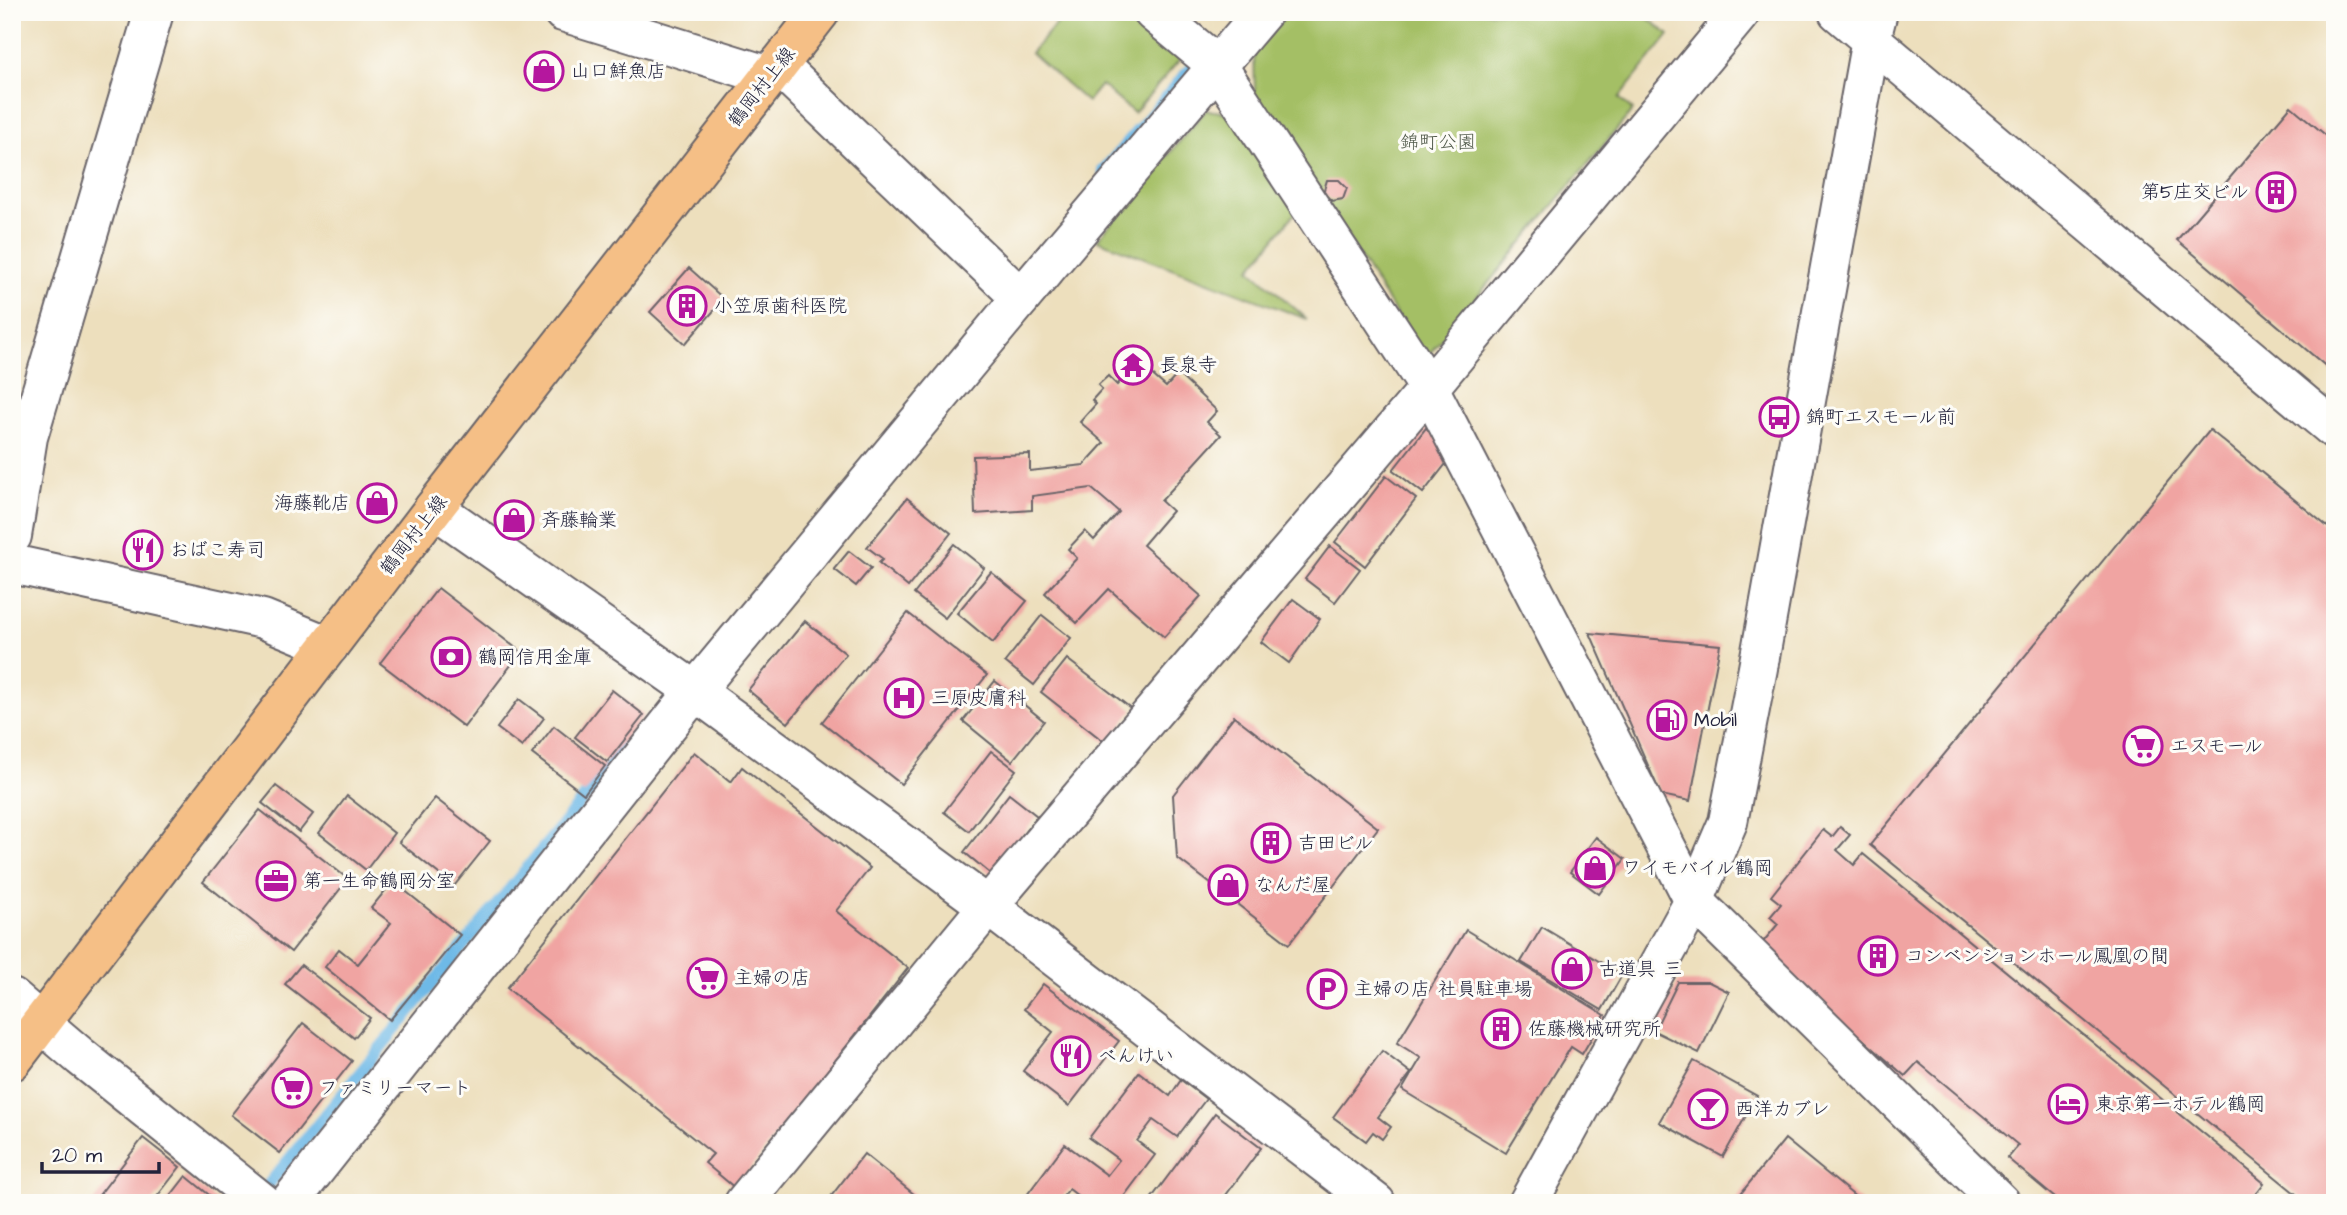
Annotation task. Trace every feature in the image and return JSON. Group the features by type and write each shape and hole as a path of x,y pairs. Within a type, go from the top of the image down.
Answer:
{"main road":[{"name":"鶴岡村上線","path":"12,1061 434,508 820,12"}],"street":[{"path":"12,537 28,437 154,12"},
{"path":"563,12 774,70 1021,298"},
{"path":"1153,12 1217,65 1429,388 1694,901 2001,1203"},
{"path":"289,1203 695,691 1021,298 1263,12"},
{"path":"751,1200 988,906 1429,388 1741,12"},
{"path":"1839,12 1874,25 2335,430"},
{"path":"1528,1203 1694,901 1728,821 1761,654 1874,25"},
{"path":"434,508 695,691 988,906 1376,1203"},
{"path":"12,564 263,619 329,646"},
{"path":"12,998 263,1203"}],"green space":[{"path":"1059,12 1131,12 1182,57 1134,113 1101,85 1087,102 1031,53 1062,17"},
{"name":"錦町公園","path":"1290,12 1640,12 1669,35 1619,98 1633,110 1425,359 1255,94 1254,51"},
{"path":"1206,110 1230,113 1296,212 1250,269 1307,319 1097,240"}],"building":[{"name":"第5庄交ビル","path":"2291,106 2335,143 2335,374 2177,240"},
{"path":"1327,180 1339,180 1347,188 1343,199 1332,201 1323,193"},
{"name":"小笠原歯科医院","path":"689,268 724,299 685,344 650,312"},
{"name":"長泉寺","path":"1138,362 1166,387 1178,374 1217,411 1207,422 1221,435 1161,501 1172,511 1143,545 1201,596 1164,637 1109,589 1077,623 1045,593 1077,558 1068,549 1085,531 1094,540 1119,512 1091,488 1032,496 1032,510 975,514 973,456 1030,454 1030,471 1084,465 1104,443 1080,422 1096,404 1092,400 1102,389 1098,385 1108,376 1117,385"},
{"path":"1426,428 1456,451 1423,493 1393,470"},
{"name":"エスモール","path":"2210,430 2335,533 2335,1203 2307,1203 1870,845"},
{"path":"1386,476 1416,499 1365,566 1335,542"},
{"path":"907,498 951,533 908,587 879,563 883,559 867,547"},
{"path":"954,544 984,568 945,618 914,594"},
{"path":"1330,546 1360,569 1335,602 1305,579"},
{"path":"849,551 871,568 856,586 834,569"},
{"path":"991,572 1027,601 993,643 957,613"},
{"name":"鶴岡信用金庫","path":"438,588 521,652 464,727 380,663"},
{"path":"1293,599 1320,619 1289,663 1261,642"},
{"name":"三原皮膚科","path":"908,613 987,675 901,784 822,722"},
{"path":"1042,615 1071,638 1034,685 1005,662"},
{"path":"805,621 846,654 788,723 748,690"},
{"name":"Mobil","path":"1590,633 1720,645 1690,801 1661,795"},
{"path":"1067,659 1133,710 1107,744 1041,692"},
{"path":"995,681 1044,721 1012,761 963,721"},
{"path":"612,690 644,715 607,762 575,737"},
{"path":"519,699 544,718 522,747 497,728"},
{"name":"吉田ビル","path":"1234,716 1378,828 1289,944 1177,858 1173,795"},
{"path":"554,726 605,766 584,794 532,754"},
{"path":"991,751 1016,770 969,831 944,812"},
{"name":"主婦の店","path":"694,752 731,782 742,767 870,868 836,911 908,968 735,1188 705,1163 713,1154 507,988"},
{"path":"276,786 313,814 299,832 262,803"},
{"path":"1009,794 1037,816 992,875 964,852"},
{"path":"347,796 394,833 366,870 319,833"},
{"path":"435,798 490,841 454,886 399,842"},
{"name":"第一生命鶴岡分室","path":"260,810 348,879 291,952 203,882"},
{"path":"1840,827 1850,835 1837,850 1854,865 1863,854 2264,1183 2251,1200 2255,1203 2061,1203 2007,1158 2018,1145 1918,1062 1905,1076 1758,948 1778,924 1770,917 1781,904 1771,896 1823,830 1832,837"},
{"name":"ワイモバイル鶴岡","path":"1596,837 1625,859 1599,894 1570,872"},
{"path":"393,881 460,935 390,1020 325,967 339,949 358,964 391,923 371,908"},
{"name":"古道具 三","path":"1542,927 1622,975 1602,1010 1521,962"},
{"name":"佐藤機械研究所","path":"1466,930 1605,1015 1582,1054 1571,1047 1506,1153 1402,1090 1421,1058 1397,1043"},
{"path":"301,965 370,1018 354,1038 285,984"},
{"path":"1678,982 1709,982 1729,992 1699,1053 1654,1031"},
{"name":"べんけい","path":"1043,984 1119,1041 1069,1106 1023,1071 1053,1032 1024,1009"},
{"name":"ファミリーマート","path":"303,1023 352,1061 280,1153 231,1115"},
{"path":"1382,1051 1411,1073 1378,1117 1391,1127 1382,1139 1373,1132 1366,1141 1333,1117"},
{"name":"西洋カブレ","path":"1694,1061 1757,1096 1723,1157 1659,1122"},
{"path":"1139,1072 1170,1096 1181,1080 1206,1099 1177,1137 1153,1120 1137,1141 1155,1155 1119,1203 1087,1203 1069,1189 1058,1203 1021,1203 1065,1144 1107,1175 1119,1160 1089,1138"},
{"path":"1215,1113 1261,1148 1220,1203 1148,1203"},
{"path":"143,1138 180,1167 152,1203 93,1203"},
{"path":"1785,1139 1863,1203 1733,1203"},
{"path":"864,1154 925,1203 833,1203 829,1199"},
{"path":"186,1176 219,1203 165,1203"}],"waterway":[{"path":"1103,171 1198,60"},
{"path":"260,1195 625,748"}],"place":[{"name":"山口鮮魚店","path":"544,71"},
{"name":"第5庄交ビル","path":"2276,192"},
{"name":"小笠原歯科医院","path":"687,306"},
{"name":"長泉寺","path":"1133,365"},
{"name":"錦町エスモール前","path":"1779,417"},
{"name":"海藤靴店","path":"377,503"},
{"name":"斉藤輪業","path":"514,520"},
{"name":"おばこ寿司","path":"143,550"},
{"name":"鶴岡信用金庫","path":"451,657"},
{"name":"三原皮膚科","path":"904,698"},
{"name":"Mobil","path":"1667,720"},
{"name":"エスモール","path":"2143,746"},
{"name":"吉田ビル","path":"1271,843"},
{"name":"ワイモバイル鶴岡","path":"1595,868"},
{"name":"第一生命鶴岡分室","path":"276,881"},
{"name":"なんだ屋","path":"1228,885"},
{"name":"コンベンションホール鳳凰の間","path":"1878,956"},
{"name":"古道具 三","path":"1572,969"},
{"name":"主婦の店","path":"707,978"},
{"name":"主婦の店 社員駐車場","path":"1327,989"},
{"name":"佐藤機械研究所","path":"1501,1029"},
{"name":"べんけい","path":"1071,1056"},
{"name":"ファミリーマート","path":"292,1088"},
{"name":"東京第一ホテル鶴岡","path":"2068,1104"},
{"name":"西洋カブレ","path":"1708,1109"}]}
